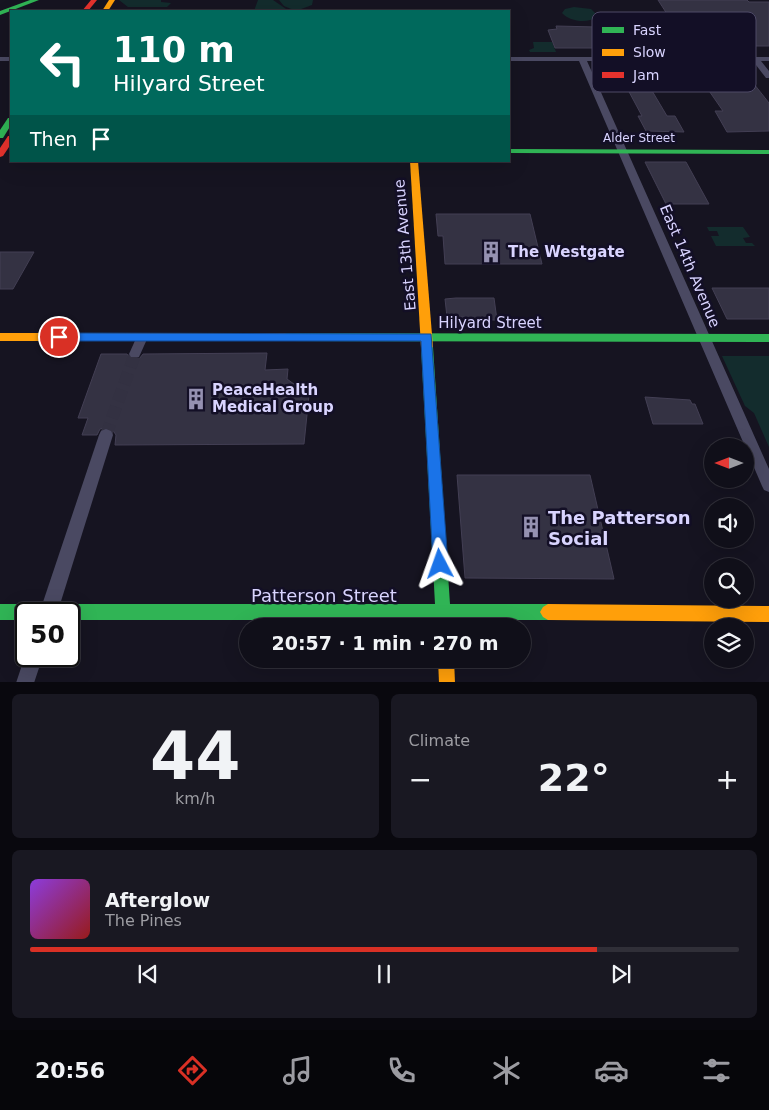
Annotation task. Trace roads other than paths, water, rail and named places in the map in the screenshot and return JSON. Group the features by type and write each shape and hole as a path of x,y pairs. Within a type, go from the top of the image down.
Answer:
{"main road":[{"path":"0,5 14,0"},
{"path":"0,13 36,0"},
{"path":"86,10 94,0"},
{"path":"0,136 10,121"},
{"path":"3,152 10,140"},
{"name":"Alder Street","path":"510,151 769,152"},
{"name":"East 13th Avenue","path":"414,162 427,337 443,618"},
{"name":"Hilyard Street","path":"0,337 769,338"},
{"name":"Patterson Street","path":"80,613 443,611 769,614"},
{"name":"Patterson Street","path":"0,612 15,612"},
{"path":"446,668 447,682"}],"street":[{"path":"510,59 592,59"},
{"name":"East 14th Avenue","path":"582,59 592,82"},
{"path":"756,59 769,59"},
{"path":"756,60 769,76"},
{"name":"East 14th Avenue","path":"596,92 769,486"},
{"path":"135,354 142,337"},
{"path":"52,602 106,436"},
{"path":"25,682 30,667"}],"tunnel":[{"path":"106,435 135,354"}],"place":[{"name":"The Westgate","path":"491,252"},
{"name":"PeaceHealth Medical Group","path":"196,399"},
{"name":"The Patterson Social","path":"531,527"}]}
